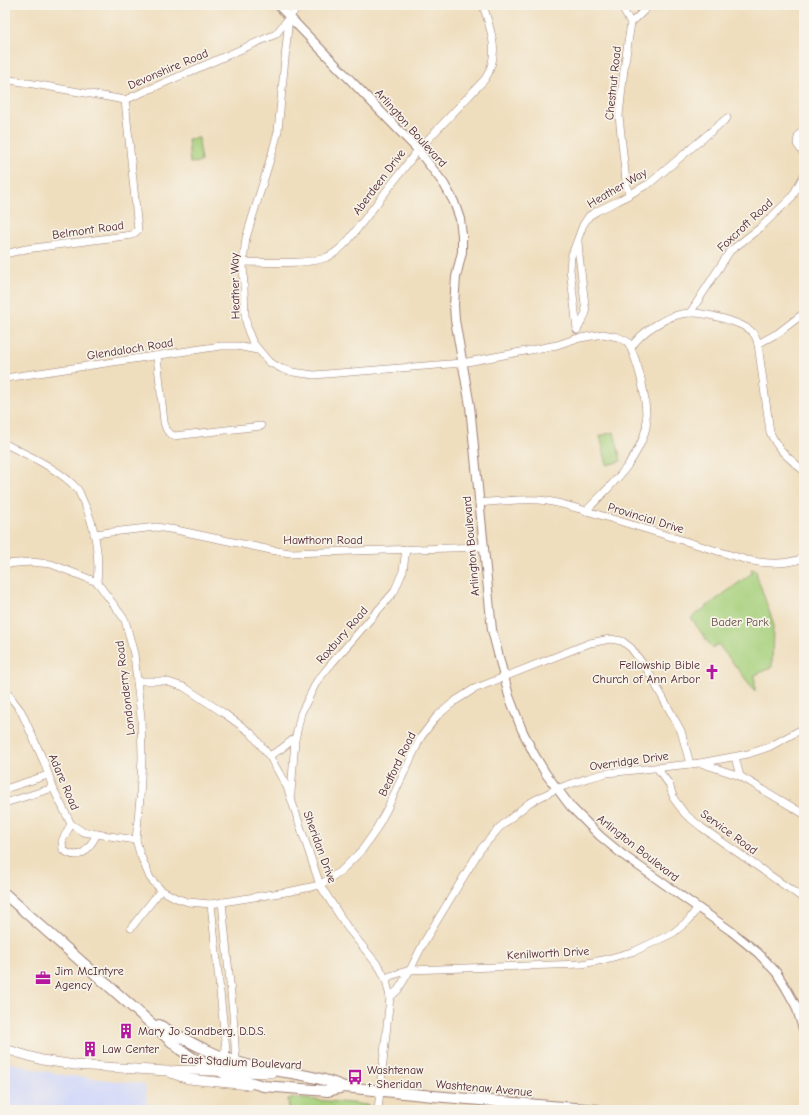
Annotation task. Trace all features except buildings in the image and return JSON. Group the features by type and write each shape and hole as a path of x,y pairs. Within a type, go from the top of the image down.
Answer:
{"main road":[{"name":"Washtenaw Avenue","path":"5,894 94,974 147,1018 181,1050 194,1059 219,1072 263,1086 328,1091 344,1088 380,1090 598,1110"},
{"name":"Washtenaw Avenue","path":"147,1018 190,1042 224,1057 251,1066 316,1077 331,1081 344,1088"},
{"name":"East Stadium Boulevard","path":"5,1049 42,1060 69,1064 166,1072 192,1070 252,1072 294,1077 316,1077"},
{"name":"East Stadium Boulevard","path":"166,1072 188,1079 263,1086"}],"street":[{"name":"Arlington Boulevard","path":"278,5 418,150 444,184 454,202 460,220 462,235 462,252 456,277 454,305 455,320 470,406 492,630 509,696 522,730 534,754 556,789 571,807 600,836 623,855 758,953 776,972 796,1006 804,1032"},
{"name":"Devonshire Road","path":"5,79 125,100 276,34 299,5"},
{"name":"Aberdeen Drive","path":"243,262 311,261 326,258 336,253 347,242 418,150 491,71 494,62 494,46 483,5"},
{"path":"620,5 632,23 650,5"},
{"name":"Heather Way","path":"289,17 278,131 274,150 246,238 243,262 245,315 248,331 258,350 269,362 282,369 302,374 314,375 382,370 462,363 557,345 575,339 603,334 618,337 628,342 631,348"},
{"name":"Chestnut Road","path":"629,195 626,181 619,116 624,69 632,23"},
{"name":"Belmont Road","path":"5,254 132,235 138,230 125,100"},
{"name":"Heather Way","path":"575,339 577,329 570,269 571,257 583,225 589,216 650,183 727,118"},
{"path":"804,128 798,137 797,144 804,154"},
{"name":"Foxcroft Road","path":"690,313 730,251 760,228 792,197 804,175"},
{"name":"Heather Way","path":"577,329 586,314 578,237"},
{"path":"586,511 620,475 637,451 647,427 643,386 631,348 636,339 661,322 690,313 717,317 742,324 753,332 758,344 767,419 770,432 780,451 804,471"},
{"path":"758,344 778,332 804,313"},
{"name":"Glendaloch Road","path":"5,378 221,346 237,346 258,350"},
{"path":"157,356 164,422 166,430 170,434 174,436 261,426"},
{"path":"5,444 26,454 62,476 78,490 87,509 94,534 98,568 97,582 51,564 31,562 5,564"},
{"name":"Provincial Drive","path":"480,503 515,500 540,500 586,511 747,560 771,564 788,563 804,558"},
{"name":"Hawthorn Road","path":"94,534 156,527 290,553 483,547"},
{"name":"Roxbury Road","path":"290,795 295,738 301,713 317,681 350,640 394,592 403,571 406,549"},
{"name":"Londonderry Road","path":"97,582 125,620 133,648 141,717 142,757 136,840 142,862 150,878 161,890 176,898 188,902 211,904 222,902"},
{"name":"Bedford Road","path":"222,902 320,885 342,870 362,850 374,833 421,737 437,716 455,701 474,689 590,643 610,639 622,641 631,648 648,670 681,731 690,764"},
{"name":"Sheridan Drive","path":"137,681 165,680 184,687 252,733 269,756 287,787 320,885 346,927 380,968 386,980 390,997 378,1110"},
{"name":"Adare Road","path":"5,690 22,711 44,762 52,788 71,824 83,832 136,840"},
{"name":"Overridge Drive","path":"390,997 398,990 424,942 480,850 500,827 529,803 556,789 607,773 700,763 735,757 769,747 804,728"},
{"path":"269,756 282,749 295,738"},
{"path":"735,757 740,776"},
{"path":"700,763 740,776 804,814"},
{"name":"Service Road","path":"657,768 669,784 674,799 685,814 701,827 804,899"},
{"path":"5,789 48,775"},
{"path":"5,803 52,788"},
{"path":"71,824 62,841 63,850 68,854 82,854 87,850 97,834"},
{"path":"131,928 161,890"},
{"path":"222,902 236,1061"},
{"path":"211,904 226,1050 224,1057"},
{"name":"Kenilworth Drive","path":"386,980 390,976 410,970 582,964 603,960 635,951 673,933 688,920 697,908"},
{"path":"220,997 231,996"}],"shaded area":[{"path":"5,1061 63,1075 145,1084 148,1110 12,1110 5,1108"}],"green space":[{"path":"199,138 201,162 190,163 188,139"},
{"path":"614,432 621,461 607,465 600,436"},
{"name":"Bader Park","path":"751,569 756,570 773,622 772,667 755,675 755,691 718,644 712,648 691,618 752,573"},
{"path":"292,1098 366,1105 373,1108 373,1110 289,1110 288,1099"}],"place":[{"name":"Fellowship Bible Church of Ann Arbor","path":"712,672"},
{"name":"Jim McIntyre Agency","path":"43,978"},
{"name":"Mary Jo Sandberg, D.D.S.","path":"126,1031"},
{"name":"Law Center","path":"90,1049"},
{"name":"Washtenaw + Sheridan","path":"355,1077"}]}
